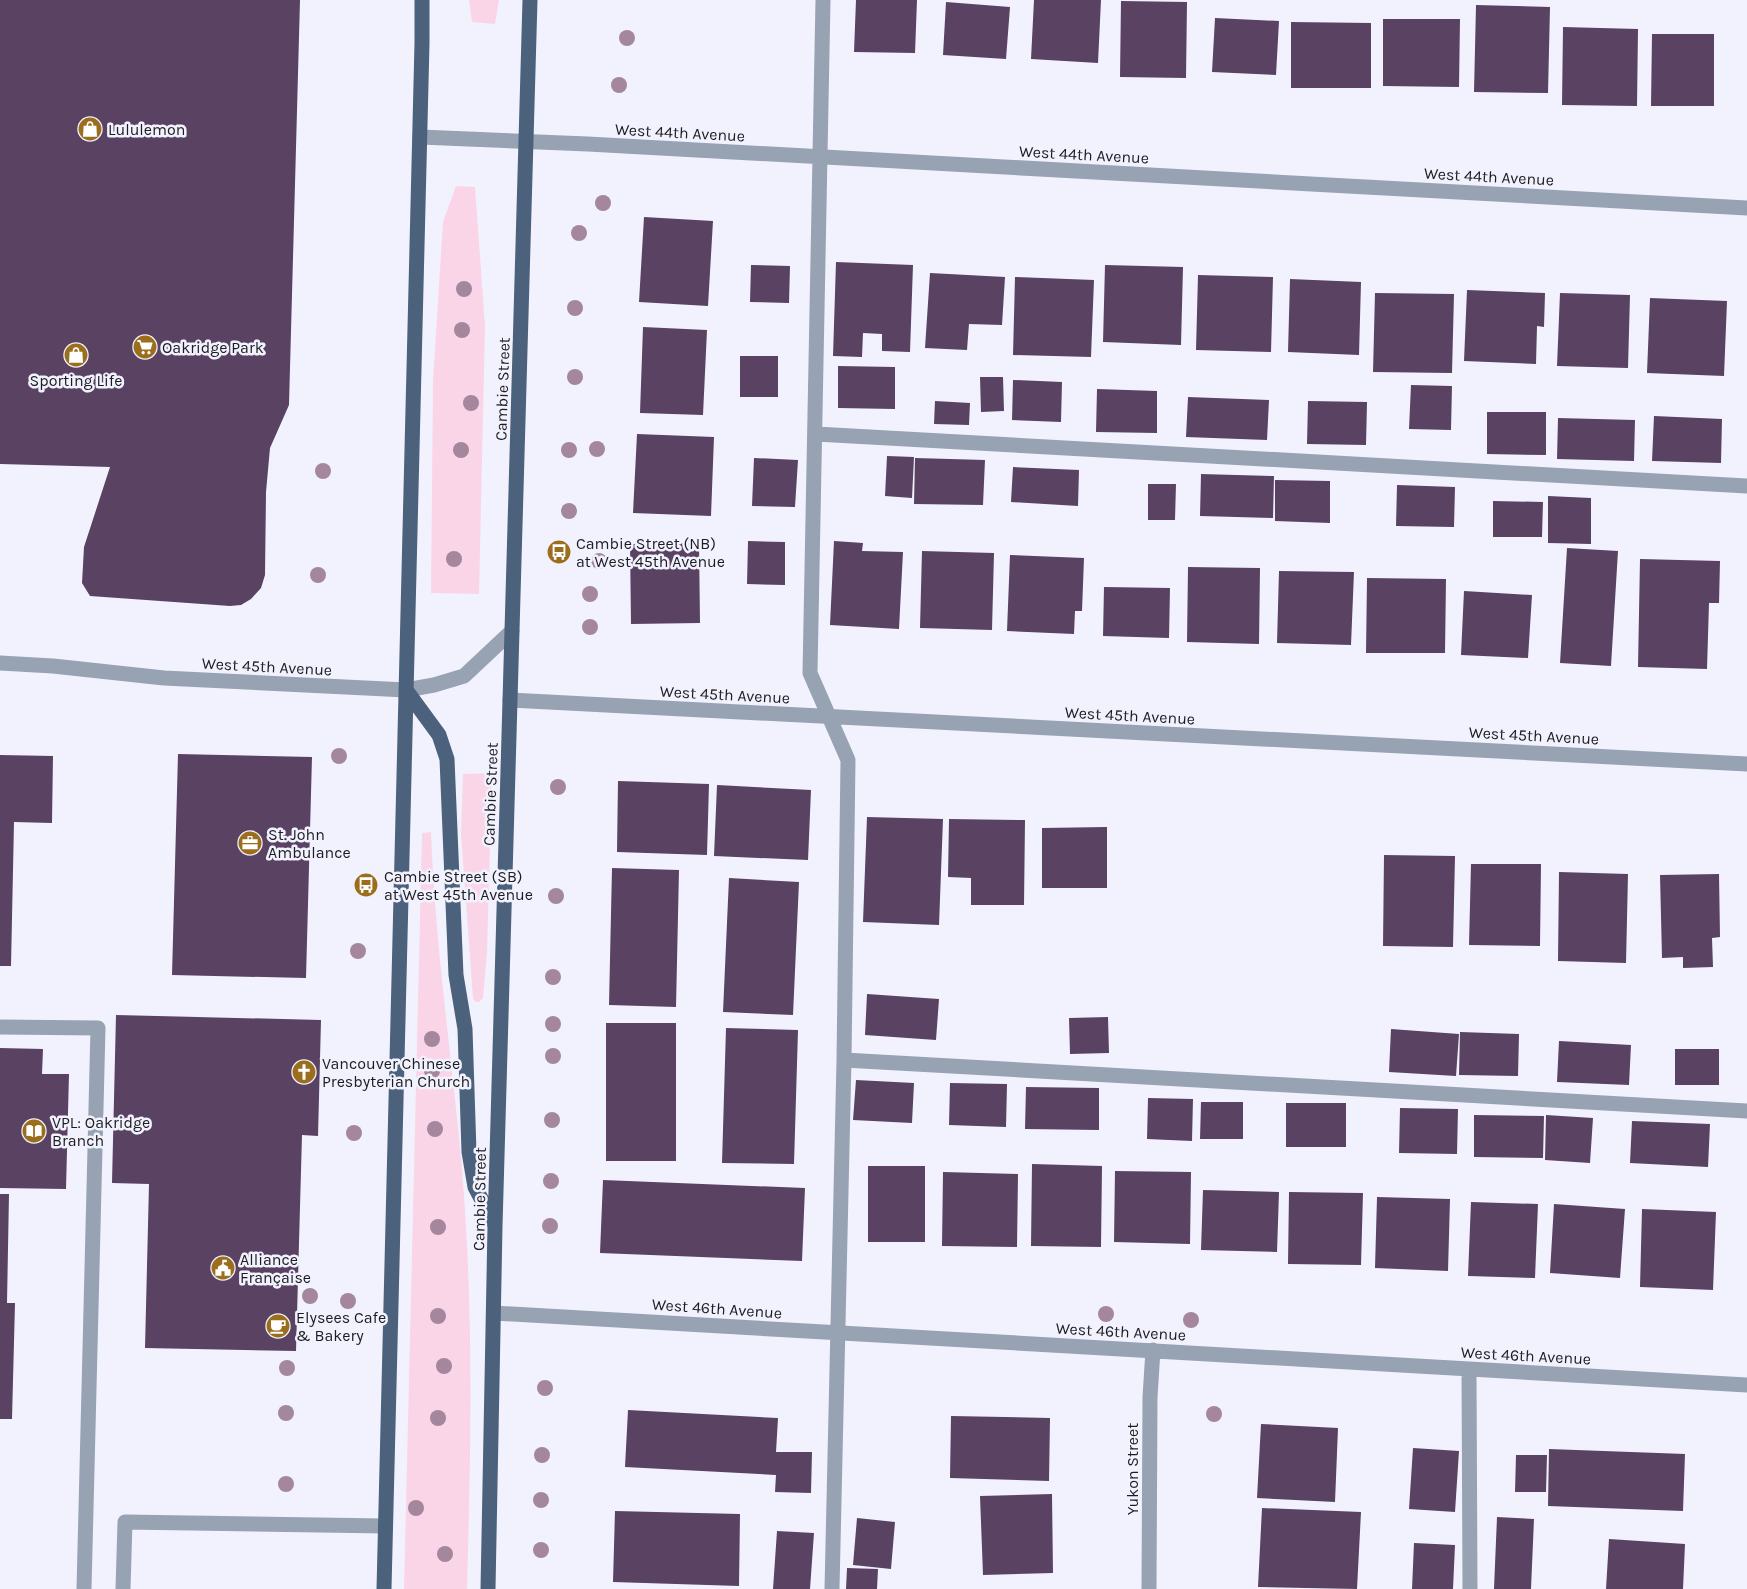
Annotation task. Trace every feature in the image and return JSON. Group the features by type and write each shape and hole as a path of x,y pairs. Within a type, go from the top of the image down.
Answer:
{"main road":[{"path":"384,1589 422,0"},
{"name":"Cambie Street","path":"488,1589 495,1226 530,0"},
{"path":"406,690 440,736 448,759 456,975 465,1029 469,1152 474,1187 495,1226"}],"street":[{"path":"824,0 810,674 848,760 844,1060 832,1589"},
{"name":"West 44th Avenue","path":"420,137 526,141 1747,208"},
{"path":"816,434 1747,486"},
{"name":"West 45th Avenue","path":"0,663 53,666 164,678 406,690 434,685 464,676 512,631"},
{"name":"West 45th Avenue","path":"510,700 1747,764"},
{"path":"0,1027 98,1028 84,1589"},
{"path":"844,1060 1747,1111"},
{"name":"West 46th Avenue","path":"494,1313 1747,1385"},
{"name":"Yukon Street","path":"1149,1589 1150,1398 1153,1350"},
{"path":"1469,1370 1470,1589"},
{"path":"123,1589 125,1522 385,1526"}],"shaded area":[{"path":"469,0 499,0 495,24 472,22"},
{"path":"456,186 475,187 485,326 479,594 431,593 433,381 443,222"},
{"path":"492,773 487,952 483,998 476,1002 473,999 461,833 463,774"},
{"path":"431,832 440,955 461,1159 468,1266 470,1481 467,1589 404,1589 422,833"}],"building":[{"name":"Oakridge Park","path":"0,0 300,0 289,405 270,448 266,492 265,575 261,588 251,599 241,605 230,606 90,596 82,583 84,547 110,467 0,464"},
{"path":"856,0 917,0 915,53 854,52"},
{"path":"1034,0 1101,0 1098,63 1031,59"},
{"path":"1121,1 1187,2 1186,78 1120,77"},
{"path":"946,2 1010,7 1006,59 943,55"},
{"path":"1476,5 1550,7 1548,93 1474,92"},
{"path":"1215,18 1279,21 1276,75 1212,72"},
{"path":"1383,19 1460,19 1459,87 1383,86"},
{"path":"1291,22 1371,23 1371,88 1291,88"},
{"path":"1563,27 1638,29 1637,106 1562,105"},
{"path":"1652,34 1714,34 1714,106 1651,106"},
{"path":"644,217 713,221 708,306 639,302"},
{"path":"836,262 913,265 910,352 882,351 882,334 863,333 862,357 833,356"},
{"path":"751,265 790,266 789,303 750,302"},
{"path":"1105,265 1183,267 1181,345 1103,342"},
{"path":"930,273 1005,277 1002,325 969,324 967,350 925,348"},
{"path":"1198,275 1273,277 1271,352 1196,350"},
{"path":"1015,277 1094,280 1091,357 1013,355"},
{"path":"1290,279 1361,282 1359,355 1288,352"},
{"path":"1467,290 1545,293 1544,327 1537,326 1536,364 1464,361"},
{"path":"1375,293 1454,294 1452,373 1373,372"},
{"path":"1560,293 1630,295 1628,368 1557,366"},
{"path":"1650,298 1727,301 1724,376 1647,373"},
{"path":"643,327 707,330 703,415 640,413"},
{"path":"740,356 778,356 778,397 740,397"},
{"path":"838,366 895,367 895,409 838,408"},
{"path":"980,377 1003,377 1004,411 981,412"},
{"path":"1013,380 1062,382 1061,422 1012,420"},
{"path":"1411,385 1452,386 1451,430 1409,429"},
{"path":"1097,389 1157,391 1157,433 1096,432"},
{"path":"1188,397 1269,400 1267,440 1186,437"},
{"path":"935,401 970,403 969,425 934,424"},
{"path":"1308,401 1367,402 1366,445 1307,444"},
{"path":"1487,412 1546,412 1546,455 1487,454"},
{"path":"1654,416 1722,419 1721,463 1652,461"},
{"path":"1558,418 1635,420 1634,461 1557,459"},
{"path":"637,434 714,437 711,516 633,513"},
{"path":"887,456 914,457 912,498 885,496"},
{"path":"754,458 798,460 795,507 752,506"},
{"path":"915,458 985,460 983,505 914,504"},
{"path":"1013,467 1079,470 1078,506 1011,502"},
{"path":"1201,474 1274,476 1273,518 1200,516"},
{"path":"1275,480 1330,481 1330,523 1275,521"},
{"path":"1148,484 1176,484 1175,520 1148,520"},
{"path":"1397,485 1455,487 1454,527 1396,526"},
{"path":"1548,496 1591,498 1591,544 1548,543"},
{"path":"1493,501 1543,502 1542,537 1493,537"},
{"path":"748,541 785,542 785,585 747,584"},
{"path":"834,541 863,543 862,551 903,552 899,629 830,625"},
{"path":"699,543 700,623 631,624 630,544"},
{"path":"1567,548 1618,551 1611,666 1560,663"},
{"path":"922,551 994,553 992,630 920,628"},
{"path":"1010,555 1084,558 1082,611 1075,611 1074,634 1007,631"},
{"path":"1640,559 1720,561 1719,603 1709,603 1707,669 1638,667"},
{"path":"1188,567 1260,568 1259,644 1187,642"},
{"path":"1279,571 1354,572 1351,645 1277,643"},
{"path":"1367,578 1446,579 1445,653 1366,653"},
{"path":"1104,587 1170,588 1169,638 1103,636"},
{"path":"1464,591 1532,595 1528,658 1461,655"},
{"path":"178,754 312,757 306,978 172,975"},
{"path":"0,755 53,756 52,823 14,822 11,966 0,966"},
{"path":"618,781 709,784 707,855 617,852"},
{"path":"717,785 811,790 808,860 714,856"},
{"path":"867,817 943,819 939,925 863,922"},
{"path":"949,819 1025,820 1024,905 971,905 971,878 948,877"},
{"path":"1107,827 1107,888 1042,888 1042,828"},
{"path":"1384,855 1455,856 1453,947 1383,946"},
{"path":"1471,864 1541,864 1540,946 1469,945"},
{"path":"612,868 679,870 676,1007 609,1005"},
{"path":"1559,872 1628,874 1626,963 1558,961"},
{"path":"1719,874 1720,937 1712,938 1713,967 1683,968 1683,957 1662,958 1660,875"},
{"path":"729,878 799,882 793,1015 723,1012"},
{"path":"867,994 939,999 936,1040 865,1035"},
{"path":"116,1015 321,1020 318,1136 302,1135 296,1351 145,1348 149,1184 112,1183"},
{"path":"1108,1017 1109,1053 1070,1054 1069,1018"},
{"path":"606,1023 676,1023 676,1161 606,1161"},
{"path":"726,1028 798,1030 794,1164 722,1163"},
{"path":"1391,1029 1459,1034 1456,1076 1389,1072"},
{"path":"1460,1032 1519,1034 1518,1076 1459,1075"},
{"path":"1559,1041 1631,1045 1629,1085 1557,1082"},
{"name":"VPL: Oakridge Branch","path":"0,1048 43,1049 42,1074 69,1074 66,1189 0,1188"},
{"path":"1675,1049 1719,1049 1719,1085 1675,1085"},
{"path":"856,1080 914,1083 912,1123 853,1120"},
{"path":"950,1083 1007,1084 1006,1127 949,1125"},
{"path":"1026,1087 1099,1088 1099,1130 1025,1129"},
{"path":"1148,1098 1193,1099 1192,1141 1147,1139"},
{"path":"1201,1102 1243,1102 1243,1139 1200,1139"},
{"path":"1286,1103 1346,1103 1346,1147 1286,1147"},
{"path":"1400,1108 1458,1109 1457,1154 1399,1153"},
{"path":"1474,1115 1544,1116 1543,1158 1474,1157"},
{"path":"1546,1115 1593,1118 1590,1163 1545,1160"},
{"path":"1632,1121 1710,1124 1708,1167 1630,1163"},
{"path":"1032,1164 1102,1166 1101,1247 1031,1246"},
{"path":"868,1166 925,1166 925,1242 868,1242"},
{"path":"1115,1171 1191,1172 1190,1244 1114,1242"},
{"path":"943,1172 1018,1174 1017,1247 942,1246"},
{"path":"603,1180 805,1188 802,1261 600,1253"},
{"path":"1203,1190 1279,1192 1277,1252 1201,1250"},
{"path":"1289,1192 1363,1193 1361,1265 1288,1264"},
{"path":"0,1194 9,1194 7,1303 15,1303 12,1419 0,1419"},
{"path":"1377,1197 1450,1199 1448,1271 1375,1268"},
{"path":"1471,1202 1538,1204 1535,1278 1468,1276"},
{"path":"1554,1204 1625,1209 1620,1278 1550,1273"},
{"path":"1642,1209 1716,1212 1713,1290 1640,1287"},
{"path":"628,1410 778,1418 776,1452 812,1452 811,1493 775,1492 776,1475 625,1467"},
{"path":"951,1416 1050,1418 1049,1481 950,1478"},
{"path":"1261,1424 1338,1428 1335,1502 1257,1498"},
{"path":"1413,1448 1459,1451 1455,1512 1409,1509"},
{"path":"1549,1449 1685,1454 1683,1511 1548,1506"},
{"path":"1516,1455 1547,1455 1546,1492 1515,1492"},
{"path":"1052,1494 1053,1573 983,1575 980,1496"},
{"path":"1262,1508 1361,1512 1357,1589 1258,1587"},
{"path":"615,1511 740,1514 739,1586 613,1582"},
{"path":"1497,1517 1534,1519 1531,1589 1494,1589"},
{"path":"857,1518 895,1522 891,1569 853,1565"},
{"path":"777,1531 814,1533 810,1589 773,1589"},
{"path":"1609,1539 1685,1544 1683,1589 1606,1589"},
{"path":"1414,1543 1455,1545 1453,1589 1412,1589"},
{"path":"847,1568 878,1569 877,1589 846,1589"}],"place":[{"name":"Lululemon","path":"90,129"},
{"name":"Oakridge Park","path":"145,347"},
{"name":"Sporting Life","path":"76,355"},
{"name":"Cambie Street (NB) at West 45th Avenue","path":"559,552"},
{"name":"St. John Ambulance","path":"250,843"},
{"name":"Cambie Street (SB) at West 45th Avenue","path":"366,885"},
{"name":"Vancouver Chinese Presbyterian Church","path":"304,1072"},
{"name":"VPL: Oakridge Branch","path":"34,1131"},
{"name":"Alliance Française","path":"223,1268"},
{"name":"Elysees Cafe & Bakery","path":"278,1326"}]}
